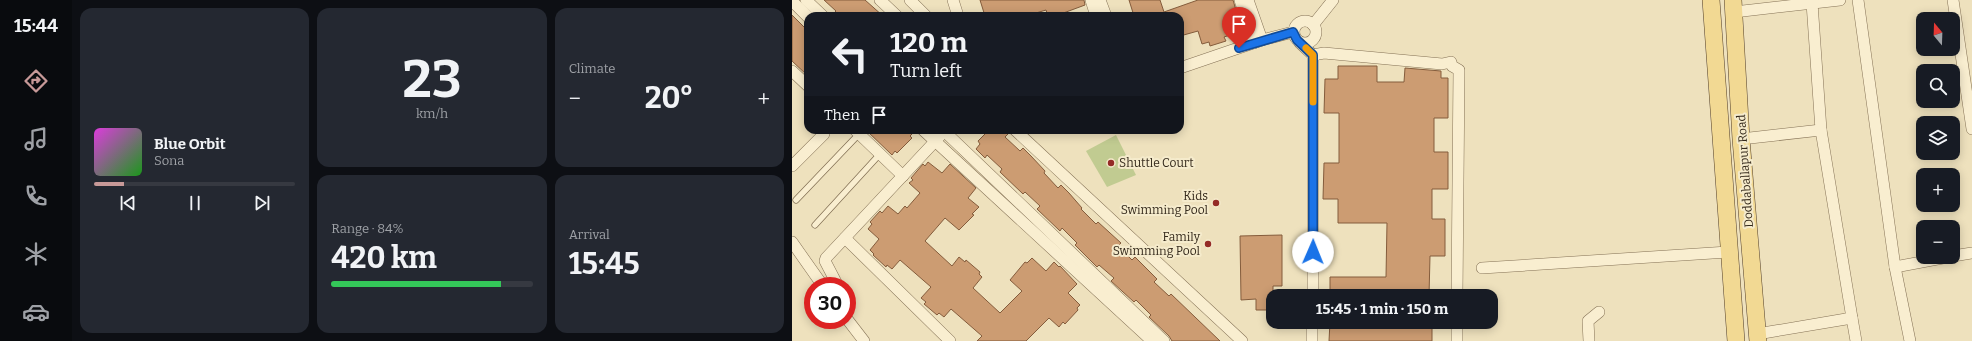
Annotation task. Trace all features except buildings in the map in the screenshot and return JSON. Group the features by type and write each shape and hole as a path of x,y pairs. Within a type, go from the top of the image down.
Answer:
{"main road":[{"name":"Doddaballapur Road","path":"1711,0 1728,252 1736,341"},
{"name":"Doddaballapur Road","path":"1734,6 1741,139 1757,337"}],"street":[{"path":"806,0 819,12"},
{"path":"880,0 893,12"},
{"path":"910,0 922,12"},
{"path":"953,0 957,12"},
{"path":"1091,0 1095,12"},
{"path":"1100,0 1104,12"},
{"path":"1240,0 1258,42"},
{"path":"1249,0 1258,42"},
{"path":"1313,24 1333,0"},
{"path":"1734,6 1812,3 1840,0"},
{"path":"1858,0 1895,267 1910,341"},
{"path":"1953,0 1972,129"},
{"path":"792,1 804,13"},
{"path":"1812,3 1821,130 1856,341"},
{"path":"1313,24 1305,21 1300,22 1294,28 1293,32 1294,37 1313,55 1313,289"},
{"path":"1300,43 1304,44 1312,40 1316,33 1313,24"},
{"path":"1184,67 1293,32"},
{"path":"1313,55 1324,54 1442,64 1451,62 1459,70 1457,289"},
{"path":"792,71 804,82"},
{"path":"1741,139 1821,130"},
{"path":"792,166 824,134"},
{"path":"859,134 903,176"},
{"path":"927,134 1152,341"},
{"path":"834,277 825,260 941,134"},
{"path":"948,134 1164,341"},
{"path":"1019,134 1242,341"},
{"path":"845,238 950,341"},
{"path":"792,242 817,277"},
{"path":"1482,268 1728,252"},
{"path":"1960,255 1972,253"},
{"path":"1895,267 1916,263"},
{"path":"1589,341 1588,321 1599,312"},
{"path":"1757,337 1852,318"},
{"path":"855,329 864,341"},
{"path":"1312,329 1312,341"},
{"path":"1457,329 1457,341"}],"lane":[{"path":"796,200 855,134"},
{"path":"814,225 880,154"}],"green space":[{"name":"Shuttle Court","path":"1116,135 1136,175 1107,187 1086,151"}],"slow traffic":[{"path":"1306,48 1313,55 1313,102"}],"place":[{"name":"Shuttle Court","path":"1111,163"},
{"name":"Kids Swimming Pool","path":"1216,203"},
{"name":"Family Swimming Pool","path":"1208,244"}],"route":[{"path":"1239,48 1293,32 1294,37 1313,55 1313,252"}]}
